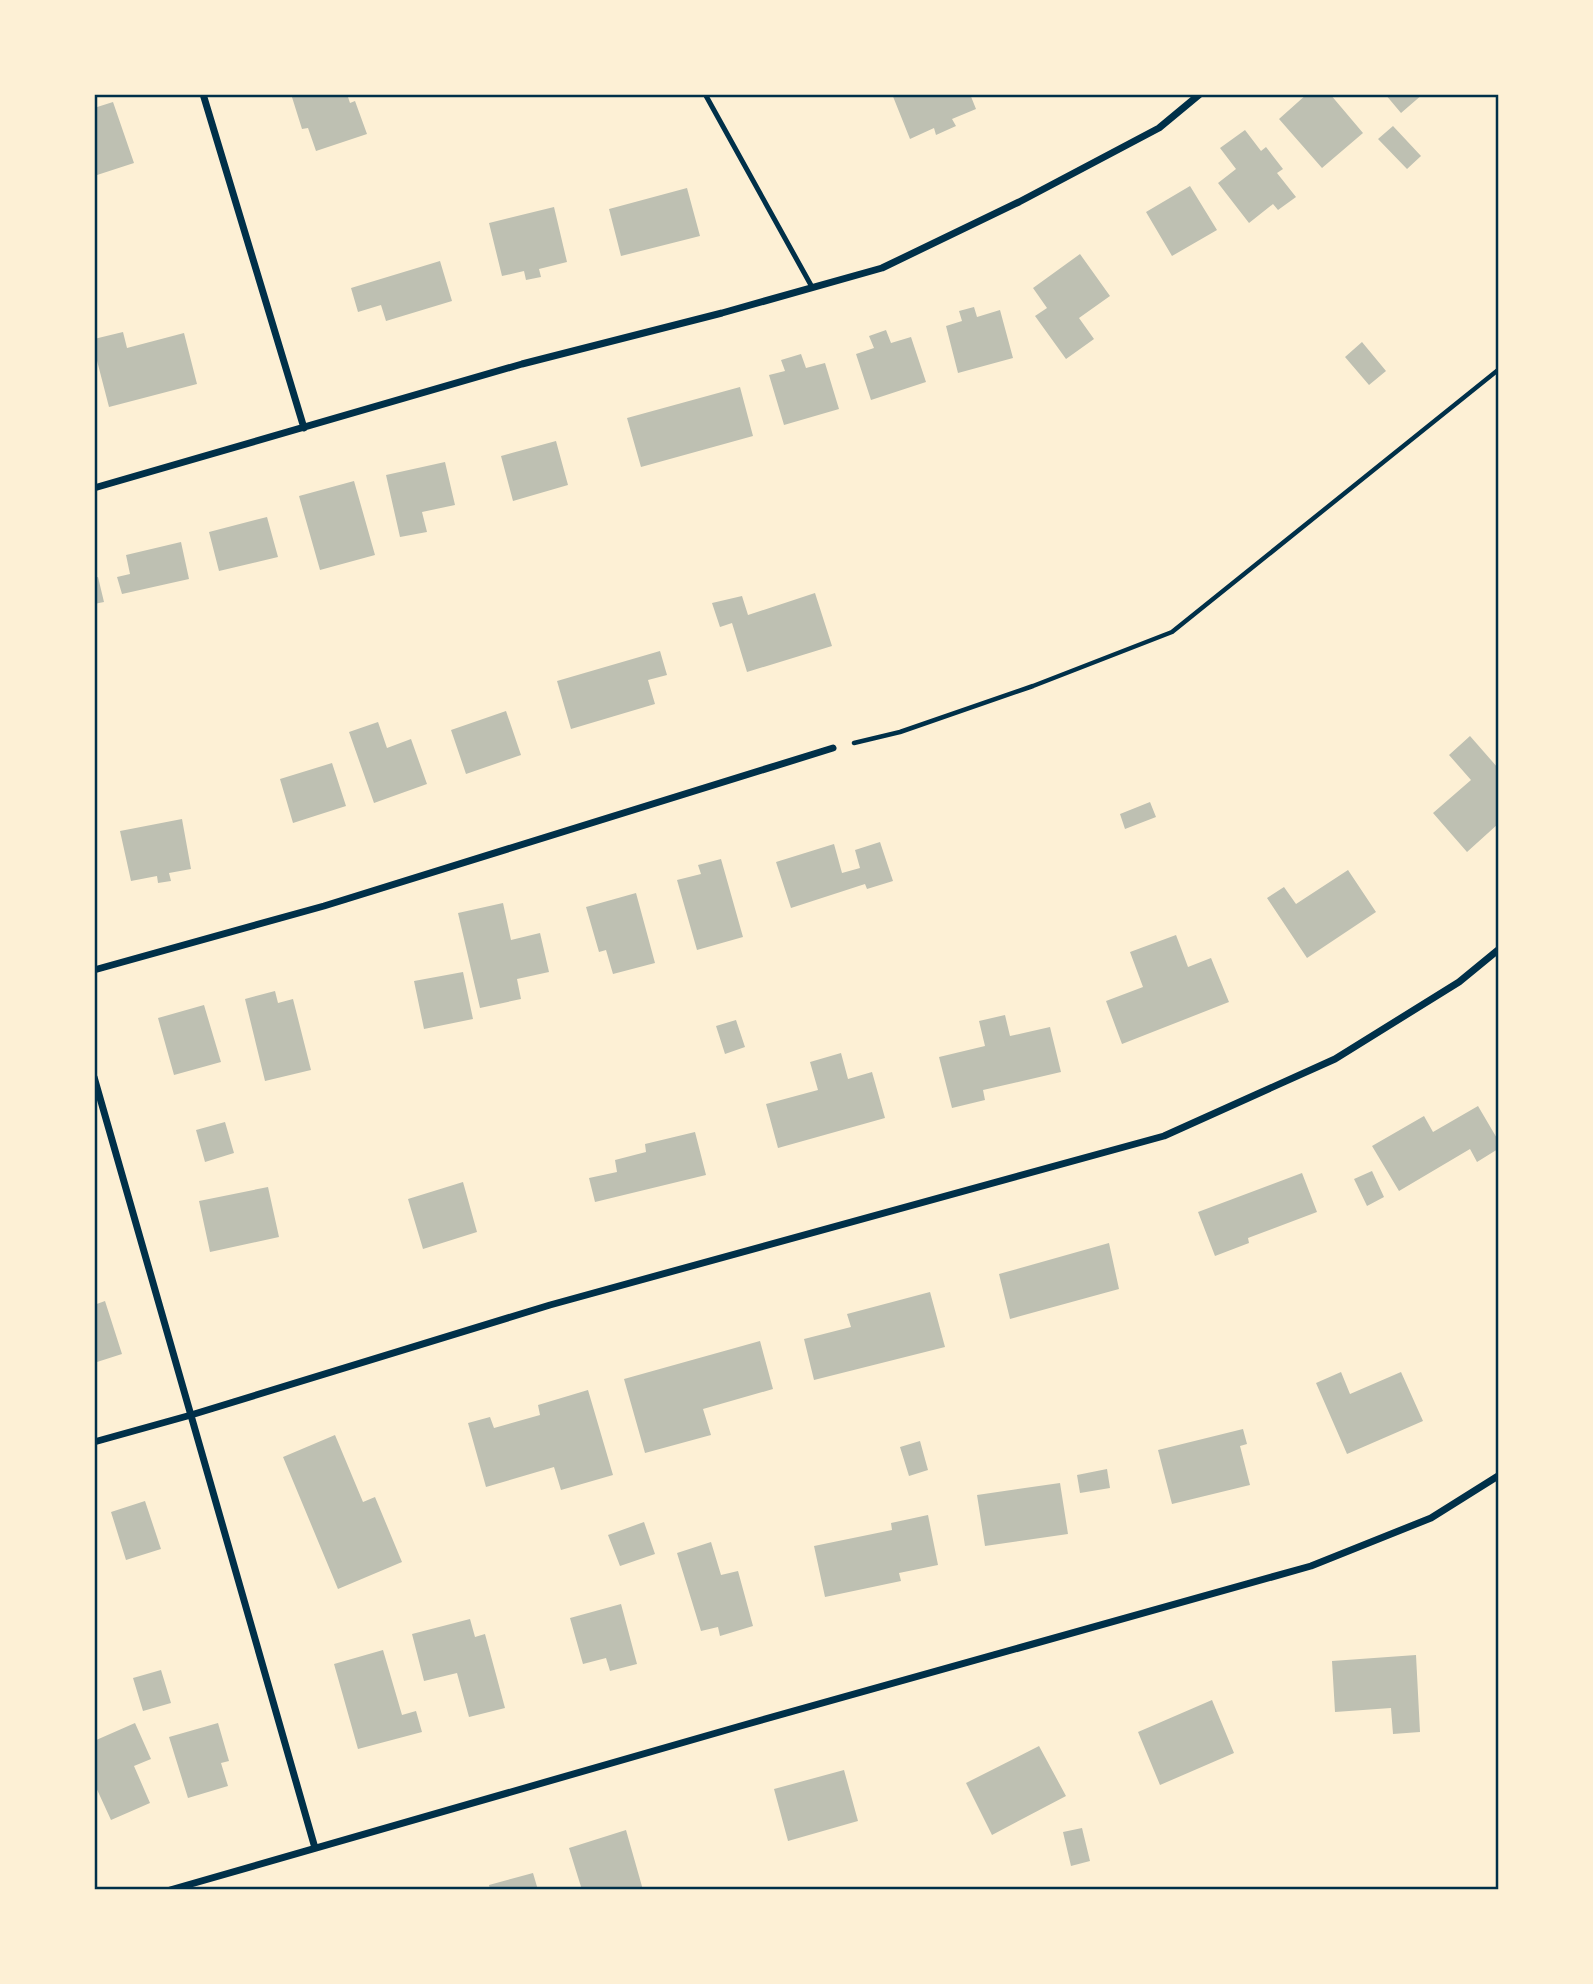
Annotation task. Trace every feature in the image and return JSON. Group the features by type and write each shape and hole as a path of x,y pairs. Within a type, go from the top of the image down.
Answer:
{"street":[{"path":"203,94 304,428"},
{"path":"94,488 522,364 882,268 1019,202 1159,128 1200,94"},
{"path":"94,970 324,906 833,748"},
{"path":"94,1441 191,1415 550,1305 1164,1136 1335,1059 1459,982 1499,950"},
{"path":"94,1077 315,1848"},
{"path":"170,1889 1311,1566 1431,1517 1499,1476"}],"lane":[{"path":"705,94 812,287"}],"path":[{"path":"833,748 924,724 1033,686 1171,632 1499,370"}],"building":[{"path":"291,94 347,94 350,103 355,101 367,134 316,151 308,128 302,129"},
{"path":"892,94 970,94 976,109 952,119 956,126 936,135 934,128 910,139"},
{"path":"1307,94 1330,94 1363,133 1322,168 1279,119"},
{"path":"1385,94 1423,94 1401,113"},
{"path":"113,102 134,163 94,176 94,108"},
{"path":"1393,126 1421,156 1407,169 1378,139"},
{"path":"1245,130 1261,151 1266,147 1283,169 1277,173 1296,197 1278,210 1273,204 1249,223 1218,183 1236,169 1220,148"},
{"path":"1190,186 1217,230 1172,256 1146,212"},
{"path":"687,188 700,236 621,256 609,209"},
{"path":"554,207 567,262 539,269 541,277 526,280 524,271 502,276 489,223"},
{"path":"1080,254 1110,296 1079,318 1094,339 1066,359 1035,316 1047,308 1033,288"},
{"path":"440,261 452,301 386,321 381,305 358,312 351,288"},
{"path":"974,307 977,317 1000,310 1013,358 958,373 946,326 962,321 959,311"},
{"path":"886,330 891,343 911,337 926,382 871,400 856,354 874,348 869,336"},
{"path":"123,332 127,348 184,333 197,384 109,407 94,349 94,339"},
{"path":"1362,342 1386,371 1369,385 1345,357"},
{"path":"801,354 806,368 825,363 839,409 784,425 769,375 785,371 781,360"},
{"path":"740,387 753,436 641,467 627,418"},
{"path":"556,441 568,485 513,501 501,456"},
{"path":"445,462 455,505 422,512 427,532 400,537 386,475"},
{"path":"354,481 375,555 320,570 299,496"},
{"path":"267,517 278,557 219,571 209,532"},
{"path":"181,542 189,579 122,594 117,577 130,574 126,555"},
{"path":"98,577 104,602 94,604 94,578"},
{"path":"815,593 832,646 747,672 732,623 720,627 712,603 742,596 748,615"},
{"path":"660,651 667,675 648,680 655,704 571,729 557,681"},
{"path":"506,711 521,755 466,774 451,730"},
{"path":"378,722 387,748 411,739 427,784 374,803 349,732"},
{"path":"1470,736 1498,768 1498,824 1467,852 1433,813 1471,780 1449,755"},
{"path":"332,763 346,806 293,823 280,779"},
{"path":"1150,802 1156,817 1125,829 1120,814"},
{"path":"182,819 191,869 169,873 171,881 158,883 157,876 131,881 120,831"},
{"path":"880,842 893,881 867,889 865,884 791,908 776,862 834,844 842,873 860,868 855,850"},
{"path":"721,859 743,937 697,950 677,880 701,874 698,865"},
{"path":"1348,870 1376,912 1307,958 1267,898 1284,887 1296,904"},
{"path":"636,893 655,963 613,974 606,950 599,952 586,907"},
{"path":"503,903 511,940 540,933 549,972 517,979 521,999 480,1008 458,913"},
{"path":"1176,935 1188,967 1211,958 1229,1002 1122,1044 1106,1001 1143,987 1130,952"},
{"path":"463,972 473,1019 424,1029 414,981"},
{"path":"275,991 278,1003 293,999 311,1070 265,1081 245,999"},
{"path":"204,1005 221,1062 174,1075 158,1018"},
{"path":"1005,1015 1010,1036 1050,1027 1061,1072 983,1090 985,1100 952,1108 939,1057 985,1046 979,1021"},
{"path":"736,1020 745,1047 725,1054 716,1026"},
{"path":"841,1053 848,1079 872,1072 885,1118 778,1148 766,1104 818,1090 810,1062"},
{"path":"1478,1106 1498,1140 1498,1149 1477,1162 1470,1149 1399,1191 1372,1146 1424,1116 1433,1132"},
{"path":"225,1122 234,1153 205,1162 196,1130"},
{"path":"695,1132 706,1175 595,1202 589,1178 617,1172 615,1160 646,1152 645,1144"},
{"path":"1372,1171 1384,1197 1367,1206 1354,1179"},
{"path":"1302,1173 1317,1212 1248,1238 1249,1243 1215,1256 1198,1212"},
{"path":"463,1182 477,1232 423,1249 408,1199"},
{"path":"268,1187 279,1237 210,1252 199,1201"},
{"path":"1109,1243 1119,1289 1010,1319 999,1274"},
{"path":"930,1292 945,1347 814,1380 804,1339 851,1327 847,1314"},
{"path":"105,1301 122,1354 97,1362 94,1355 94,1305"},
{"path":"760,1341 773,1389 703,1409 711,1435 645,1453 624,1379"},
{"path":"1341,1372 1350,1394 1401,1372 1423,1421 1347,1454 1316,1383"},
{"path":"588,1390 613,1475 561,1490 554,1467 486,1487 468,1423 490,1417 494,1428 540,1415 538,1405"},
{"path":"1243,1429 1247,1444 1240,1446 1250,1485 1172,1504 1158,1450"},
{"path":"335,1435 363,1502 375,1497 402,1562 338,1589 283,1457"},
{"path":"920,1441 928,1470 909,1476 900,1447"},
{"path":"1107,1469 1110,1488 1080,1493 1077,1475"},
{"path":"1060,1483 1068,1534 985,1546 977,1495"},
{"path":"145,1501 161,1549 126,1560 111,1512"},
{"path":"928,1515 938,1565 899,1573 901,1581 825,1597 814,1546 892,1530 891,1523"},
{"path":"644,1522 655,1554 620,1566 608,1535"},
{"path":"711,1542 721,1575 738,1571 753,1626 720,1636 718,1627 701,1631 677,1553"},
{"path":"621,1604 637,1664 610,1671 606,1658 583,1664 570,1618"},
{"path":"470,1619 475,1637 485,1634 505,1708 469,1717 457,1673 424,1681 412,1634"},
{"path":"383,1650 402,1715 416,1711 422,1732 358,1749 334,1664"},
{"path":"1416,1655 1420,1732 1393,1734 1391,1708 1335,1712 1332,1661"},
{"path":"161,1670 171,1703 143,1711 133,1678"},
{"path":"1212,1700 1234,1753 1160,1785 1138,1732"},
{"path":"135,1723 151,1759 134,1766 150,1803 111,1820 94,1783 94,1741"},
{"path":"218,1723 229,1761 221,1763 228,1786 188,1798 169,1737"},
{"path":"1039,1746 1066,1796 992,1835 966,1783"},
{"path":"844,1770 858,1821 788,1841 774,1789"},
{"path":"1082,1828 1090,1861 1071,1866 1063,1832"},
{"path":"626,1830 643,1890 582,1890 569,1848"},
{"path":"533,1873 538,1890 490,1890 489,1885"}]}
